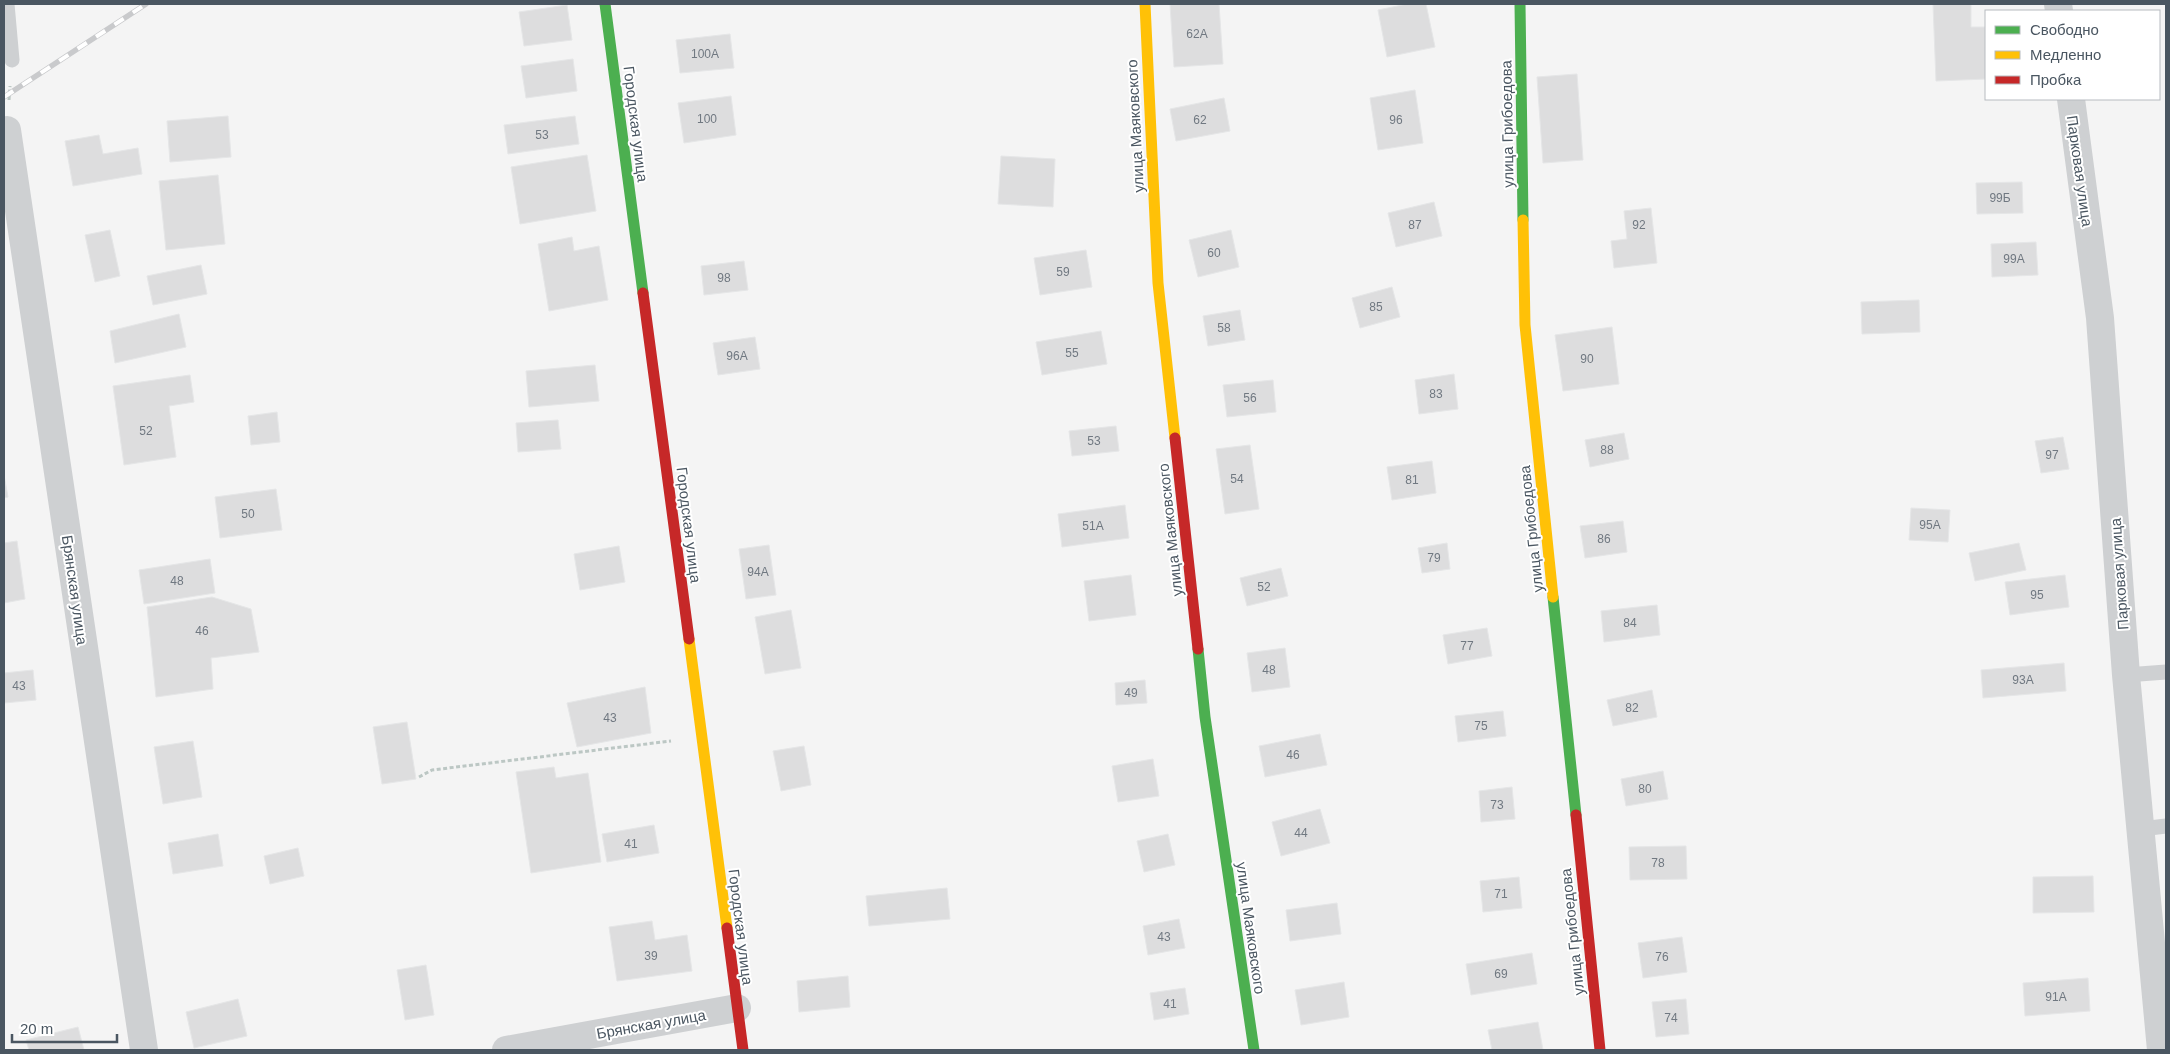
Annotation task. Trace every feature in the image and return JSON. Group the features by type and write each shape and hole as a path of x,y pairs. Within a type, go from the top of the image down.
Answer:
{"street":[{"name":"Городская улица","path":"605,4 743,1050"},
{"name":"улица Маяковского","path":"1145,4 1158,283 1205,717 1254,1050"},
{"name":"улица Грибоедова","path":"1520,4 1525,325 1600,1050"},
{"name":"Парковая улица","path":"2071,100 2100,318 2126,675 2154,828 2161,1050"},
{"name":"Брянская улица","path":"5,130 144,1050"},
{"name":"Брянская улица","path":"506,1050 737,1008"}],"lane":[{"path":"7,4 12,60"},
{"path":"2126,675 2166,672"}],"path":[{"path":"5,130 12,60"},
{"path":"420,777 432,770 701,737"}],"building":[{"path":"1170,4 1219,4 1223,64 1174,67"},
{"path":"1407,4 1426,4 1435,47 1387,57 1378,10"},
{"path":"1933,4 1971,4 1971,27 1985,27 1985,79 1936,81"},
{"path":"567,5 572,40 524,46 519,12"},
{"path":"730,34 734,68 680,73 676,40"},
{"path":"573,59 577,91 526,98 521,66"},
{"path":"1577,74 1583,160 1543,163 1537,77"},
{"path":"1415,90 1423,143 1378,150 1370,98"},
{"path":"731,96 736,135 684,143 678,103"},
{"path":"1224,98 1230,131 1176,141 1170,109"},
{"path":"228,116 231,157 170,162 167,121"},
{"path":"575,116 579,144 508,154 504,125"},
{"path":"99,135 103,154 138,148 142,174 73,186 65,141"},
{"path":"587,155 596,211 520,224 511,167"},
{"path":"1001,156 1055,159 1053,207 998,204"},
{"path":"218,175 225,244 166,250 159,181"},
{"path":"2022,182 2023,213 1977,214 1976,183"},
{"path":"1434,202 1442,236 1396,247 1388,213"},
{"path":"1651,208 1657,263 1614,268 1611,241 1627,239 1624,211"},
{"path":"110,230 120,276 95,282 85,235"},
{"path":"1231,230 1239,267 1198,277 1189,240"},
{"path":"572,237 574,251 599,246 608,300 549,311 538,244"},
{"path":"2036,242 2038,275 1992,277 1991,244"},
{"path":"1086,250 1092,287 1040,295 1034,258"},
{"path":"744,261 748,290 704,295 701,266"},
{"path":"201,265 207,294 153,305 147,276"},
{"path":"1392,287 1400,317 1360,328 1352,298"},
{"path":"1919,300 1920,332 1862,334 1861,302"},
{"path":"1240,310 1245,340 1208,346 1203,316"},
{"path":"179,314 186,347 115,363 110,331"},
{"path":"1612,327 1619,384 1563,391 1555,335"},
{"path":"1101,331 1107,364 1042,375 1036,342"},
{"path":"755,337 760,369 718,375 713,343"},
{"path":"595,365 599,401 529,407 526,371"},
{"path":"1454,374 1458,409 1419,414 1415,380"},
{"path":"190,375 194,402 169,406 176,457 124,465 113,386"},
{"path":"1273,380 1276,412 1227,417 1223,385"},
{"path":"277,412 280,442 251,445 248,416"},
{"path":"558,420 561,449 518,452 516,423"},
{"path":"1116,426 1119,451 1072,456 1069,431"},
{"path":"1624,433 1629,459 1590,467 1585,440"},
{"path":"2063,437 2069,469 2041,473 2035,441"},
{"path":"1250,445 1259,509 1225,514 1216,449"},
{"path":"1432,461 1436,493 1392,500 1387,467"},
{"path":"4,475 8,497 4,498"},
{"path":"276,489 282,530 220,538 215,497"},
{"path":"1125,505 1129,538 1062,547 1058,514"},
{"path":"1911,508 1950,510 1948,542 1909,540"},
{"path":"1623,521 1627,552 1585,558 1580,526"},
{"path":"17,541 25,599 4,603 4,543"},
{"path":"1447,543 1450,569 1422,573 1418,548"},
{"path":"2019,543 2026,570 1975,581 1969,553"},
{"path":"769,545 776,595 746,599 739,549"},
{"path":"619,546 625,582 580,590 574,554"},
{"path":"210,559 215,593 144,604 139,570"},
{"path":"1281,568 1288,596 1247,606 1240,578"},
{"path":"1131,575 1136,615 1089,621 1084,581"},
{"path":"2065,575 2069,607 2010,615 2005,582"},
{"path":"212,597 251,609 259,652 211,658 213,689 156,697 147,607"},
{"path":"1657,605 1660,635 1604,642 1601,611"},
{"path":"791,610 801,668 765,674 755,617"},
{"path":"1487,628 1492,656 1448,664 1443,635"},
{"path":"1285,648 1290,687 1252,692 1247,653"},
{"path":"2064,663 2066,691 1983,698 1981,670"},
{"path":"33,670 36,700 4,703 4,673"},
{"path":"1145,680 1147,703 1116,705 1115,683"},
{"path":"645,687 651,733 577,747 567,703"},
{"path":"1652,690 1657,717 1613,726 1607,700"},
{"path":"1503,711 1506,736 1458,742 1455,716"},
{"path":"407,722 416,779 382,784 373,727"},
{"path":"1320,734 1327,765 1265,777 1259,746"},
{"path":"193,741 202,797 163,804 154,747"},
{"path":"804,746 811,785 781,791 773,751"},
{"path":"1153,759 1159,796 1118,802 1112,766"},
{"path":"554,767 556,778 588,773 601,862 531,873 516,772"},
{"path":"1663,771 1668,799 1626,806 1621,779"},
{"path":"1512,787 1515,819 1481,822 1479,791"},
{"path":"1320,809 1330,843 1281,856 1272,822"},
{"path":"654,825 659,853 607,862 602,834"},
{"path":"218,834 223,866 173,874 168,843"},
{"path":"1168,834 1175,865 1144,872 1137,841"},
{"path":"1686,846 1687,879 1630,880 1629,847"},
{"path":"298,848 304,876 270,884 264,856"},
{"path":"2093,876 2094,912 2033,913 2033,877"},
{"path":"1519,877 1522,908 1483,912 1480,881"},
{"path":"947,888 950,919 869,926 866,896"},
{"path":"1337,903 1341,934 1290,941 1286,910"},
{"path":"1179,919 1185,948 1148,955 1143,926"},
{"path":"652,921 655,940 687,935 692,971 617,981 609,927"},
{"path":"1682,937 1687,972 1643,978 1638,943"},
{"path":"1532,953 1537,984 1471,995 1466,964"},
{"path":"426,965 434,1015 405,1020 397,970"},
{"path":"848,976 850,1007 799,1012 797,981"},
{"path":"2088,978 2090,1011 2025,1016 2023,983"},
{"path":"1344,982 1349,1017 1301,1025 1295,990"},
{"path":"1185,988 1189,1014 1154,1020 1150,993"},
{"path":"238,999 247,1036 194,1048 186,1012"},
{"path":"1686,999 1689,1034 1656,1037 1652,1002"},
{"path":"1538,1022 1543,1050 1492,1050 1488,1030"},
{"path":"78,1027 84,1050 29,1050 26,1040"}],"railway":[{"path":"4,97 146,4"}],"traffic: fast":[{"path":"605,4 643,293"},
{"path":"1520,4 1523,220"},
{"path":"1553,597 1576,815"},
{"path":"1198,649 1205,717 1254,1050"}],"traffic: slow":[{"path":"1145,4 1158,283 1175,438"},
{"path":"1523,220 1525,325 1553,597"},
{"path":"689,639 727,928"}],"traffic: jam":[{"path":"643,293 689,639"},
{"path":"1175,438 1198,649"},
{"path":"1576,815 1600,1050"},
{"path":"727,928 743,1050"}]}
